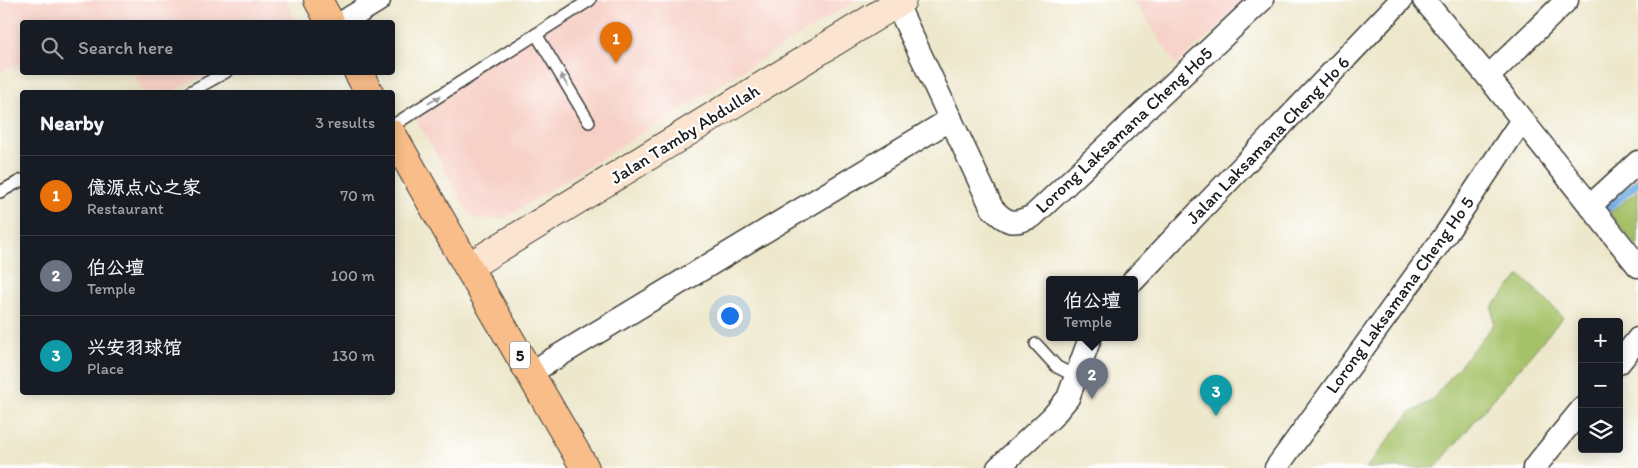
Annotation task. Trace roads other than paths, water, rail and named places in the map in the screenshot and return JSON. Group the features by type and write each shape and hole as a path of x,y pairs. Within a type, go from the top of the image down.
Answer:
{"main road":[{"path":"360,75 368,90"},
{"name":"5","path":"395,139 585,468"}],"street":[{"path":"327,17 379,0"},
{"name":"Lorong Laksamana Cheng Ho5","path":"898,1 992,208 1003,220 1019,223 1033,216 1262,0"},
{"name":"Jalan Laksamana Cheng Ho 6","path":"1138,276 1401,0"},
{"path":"1424,0 1488,77 1638,266"},
{"path":"1488,77 1567,0"},
{"name":"Jalan Tamby Abdullah","path":"468,267 898,1"},
{"path":"530,373 950,119"},
{"name":"Lorong Laksamana Cheng Ho 5","path":"1276,468 1446,234 1522,120"},
{"path":"1590,206 1638,162"},
{"path":"1623,358 1638,339"},
{"path":"998,468 1052,417 1068,398 1089,341"},
{"path":"1534,468 1578,414"}],"lane":[{"path":"395,124 590,0"},
{"path":"536,34 589,122"},
{"path":"194,90 221,75"},
{"path":"0,192 20,181"},
{"path":"1036,344 1057,367 1075,376"}],"waterway":[{"path":"1607,209 1638,182"}],"place":[{"name":"億源点心之家","path":"616,63"},
{"name":"伯公壇","path":"1092,399"},
{"name":"兴安羽球馆","path":"1216,416"}]}
